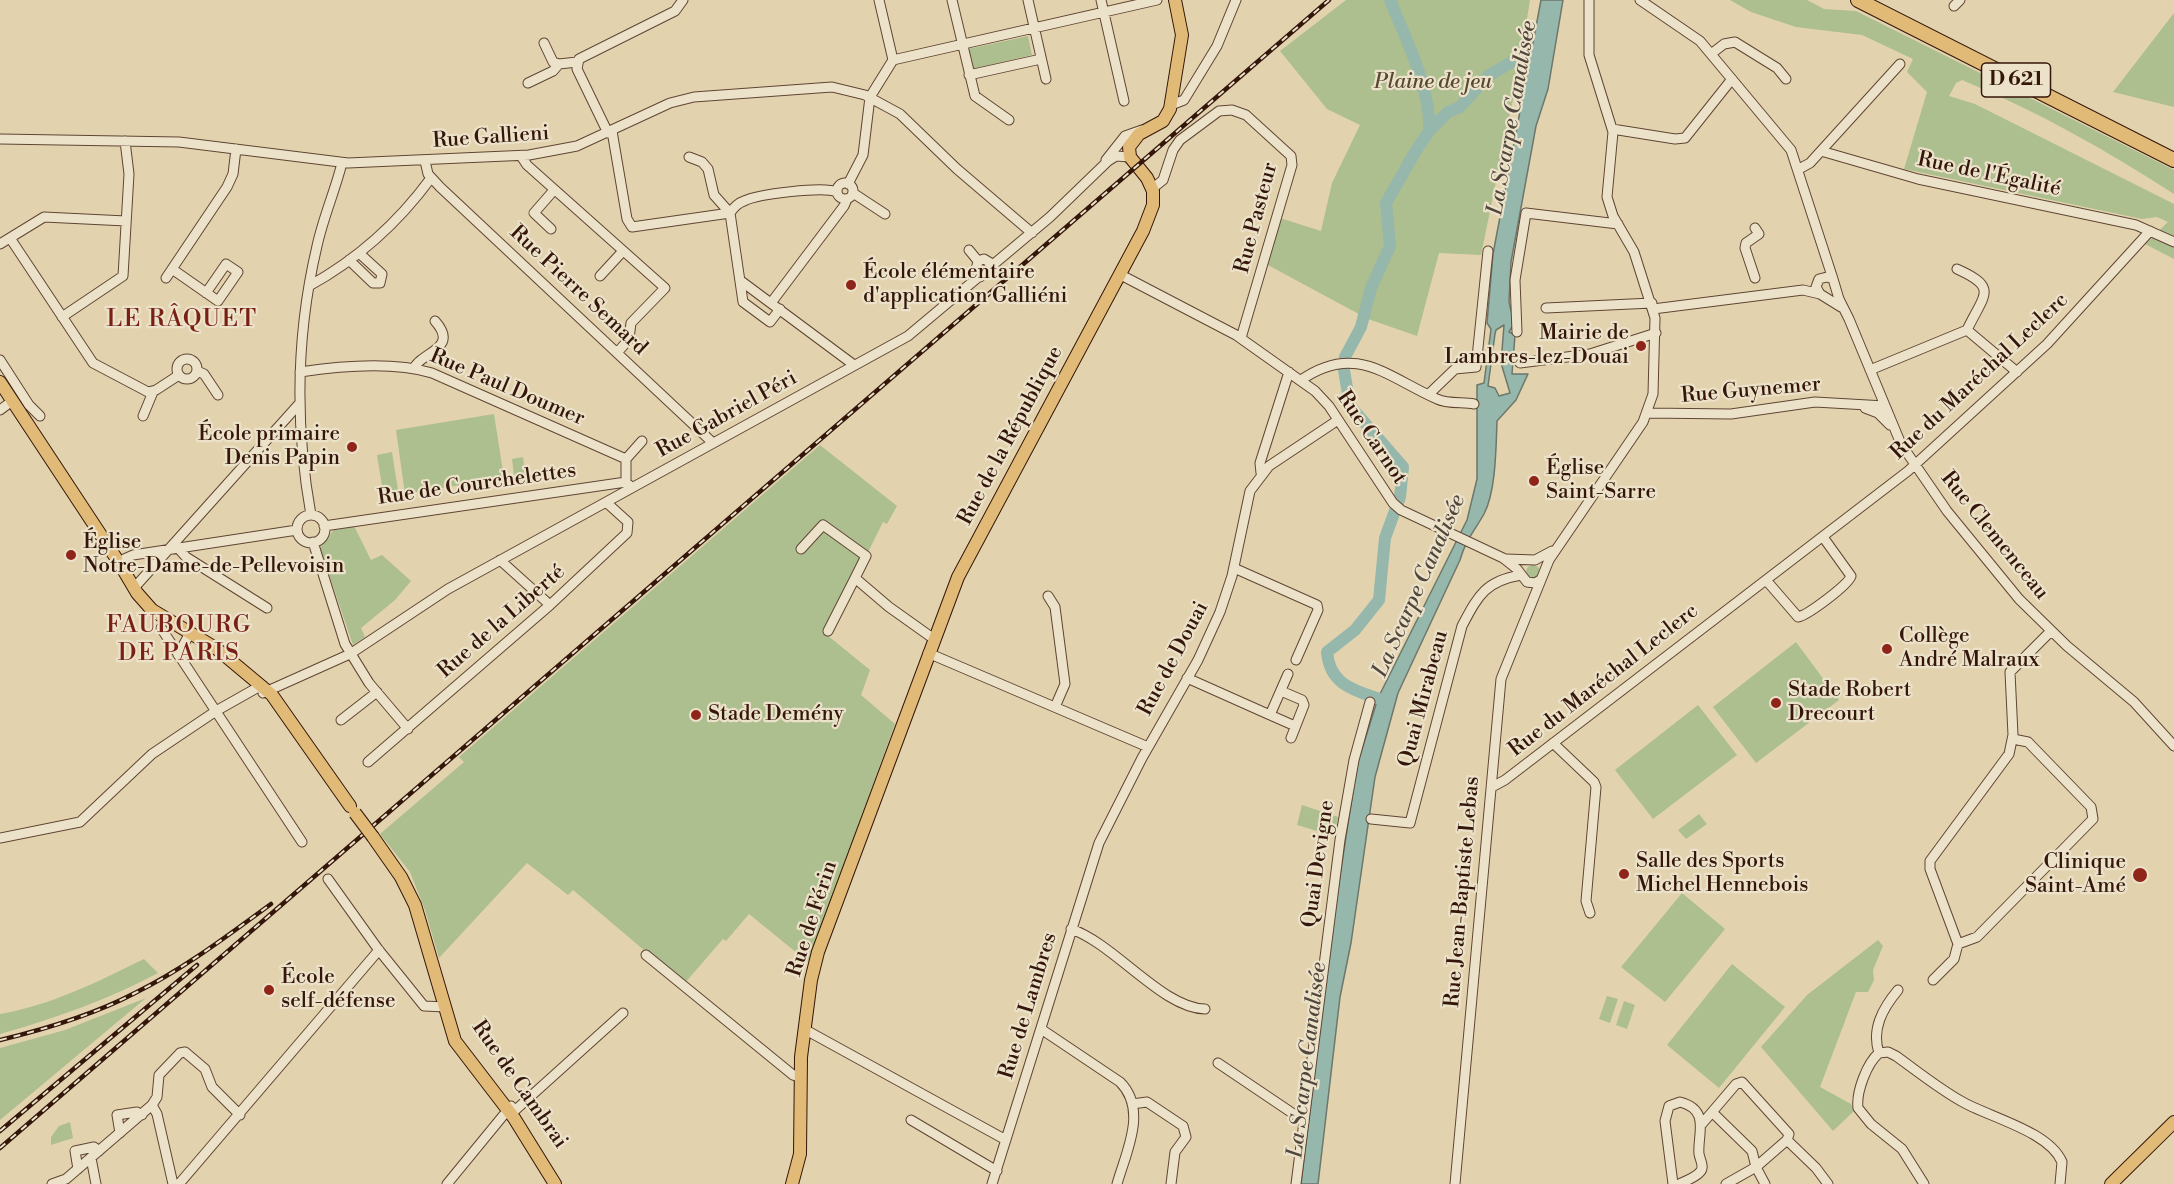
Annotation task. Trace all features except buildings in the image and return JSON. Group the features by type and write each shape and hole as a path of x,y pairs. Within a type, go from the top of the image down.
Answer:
{"highway":[{"name":"D 621","path":"1858,0 2174,160"},
{"name":"D 621","path":"1871,0 2174,154"}],"main road":[{"path":"1152,188 1130,157 1130,145 1133,139 1165,119 1171,105 1182,35 1175,0"},
{"name":"Rue de la République","path":"895,744 962,569 1137,244 1151,208 1152,188"},
{"name":"Rue de Cambrai","path":"0,382 120,561 134,588 156,613 223,653 260,687 373,837 401,877 415,905 451,1032 458,1046 512,1109 563,1184"},
{"name":"Rue de Férin","path":"792,1184 800,1154 799,1077 804,1029 818,952 895,744"},
{"name":"Rue de Cambrai","path":"512,1109 555,1184"},
{"path":"2111,1184 2174,1122"},
{"path":"2120,1184 2174,1131"}],"street":[{"path":"544,44 553,62 559,64 577,62 584,54 675,11 683,0"},
{"path":"879,0 893,60"},
{"path":"952,0 976,99 1009,120"},
{"path":"1028,0 1046,79"},
{"path":"1101,0 1124,101"},
{"path":"848,184 863,155 870,97 893,60 1157,0"},
{"path":"1171,105 1179,104 1185,98 1217,46 1236,0"},
{"path":"1588,0 1589,55 1612,129 1607,193 1612,212 1634,252 1652,306 1656,333 1653,394 1648,413"},
{"path":"1546,308 1652,306 1795,291 1831,296 1836,289 1791,150 1691,32 1640,0"},
{"path":"1711,54 1724,44 1735,42 1777,68 1786,79"},
{"path":"969,75 1041,59"},
{"path":"577,62 578,69 610,132 630,225 635,227 730,213 735,207 751,198 824,188 837,192 841,198 850,196 885,214"},
{"path":"528,83 553,71 559,64"},
{"path":"1799,169 1810,163 1900,64"},
{"path":"1612,129 1675,139 1685,138 1732,79"},
{"name":"Rue Gallieni","path":"0,139 179,142 342,163 521,156 563,151 670,104 699,96 825,87 843,89 870,97 906,120 963,175 1032,232"},
{"path":"867,118 876,109 886,106"},
{"name":"Rue Pasteur","path":"1152,188 1163,180 1173,150 1180,140 1218,111 1232,110 1246,115 1291,156 1292,165 1241,338"},
{"path":"1102,168 1125,136 1156,126"},
{"path":"62,317 123,276 129,174 125,141"},
{"path":"166,278 228,187 233,174 236,149"},
{"name":"Rue de l'Égalité","path":"1821,151 1918,179 2150,231 2174,242"},
{"path":"521,156 526,165 665,288 631,323 629,339 617,353"},
{"path":"1102,168 1116,156 1130,157"},
{"path":"689,157 702,162 708,169 714,195 730,213 743,302 770,322 780,309"},
{"name":"Rue Pierre Semard","path":"425,160 431,178 713,443"},
{"path":"311,515 303,461 299,404 300,372 309,286 320,232 342,163"},
{"name":"Rue Gabriel Péri","path":"4,837 80,822 152,754 216,711 260,687 350,654 441,592 607,502 629,485 713,443 913,333 1032,232 1102,168"},
{"path":"309,286 359,253 400,218 431,178"},
{"path":"837,192 840,185 848,184"},
{"path":"771,303 844,206 850,196 852,186 848,184"},
{"path":"551,229 534,213 554,190"},
{"path":"1517,332 1515,280 1526,213 1618,224"},
{"path":"0,244 44,217 126,221"},
{"path":"1755,228 1759,234 1746,243 1745,248 1758,296"},
{"name":"Rue du Maréchal Leclerc","path":"1492,787 1505,780 1914,466 2054,337 2150,231"},
{"path":"10,238 96,365 145,391 153,392"},
{"path":"1823,249 1825,265 1816,288 1822,295 1843,308"},
{"path":"969,250 978,261"},
{"path":"1430,394 1455,369 1476,367 1488,250"},
{"path":"600,276 623,251"},
{"path":"349,260 373,283 380,283 381,274 359,253"},
{"path":"978,261 984,259 994,265"},
{"path":"978,261 976,270 980,276"},
{"path":"172,269 206,293"},
{"path":"1870,370 1968,330 1984,294 1984,287 1980,280 1957,269"},
{"name":"Rue Carnot","path":"1121,274 1241,338 1301,380 1318,393 1393,503 1405,513 1503,558 1522,577"},
{"path":"1795,291 1827,277 1833,279"},
{"path":"741,281 854,365"},
{"name":"Rue Clemenceau","path":"1836,289 1896,434 1914,466 1991,567 2051,631 2131,699 2174,746"},
{"path":"414,368 418,362 434,353 442,342 442,330 435,321"},
{"path":"1968,330 2017,372"},
{"path":"1520,363 1594,353 1656,333"},
{"path":"179,375 179,364 186,359 195,362 197,371"},
{"path":"0,360 32,409 40,416"},
{"path":"1301,380 1316,370 1339,363 1366,364 1439,400 1474,404"},
{"name":"Rue Paul Doumer","path":"300,372 352,365 414,368 438,375 626,459"},
{"path":"179,375 189,379 197,371"},
{"path":"197,371 204,374 218,395"},
{"path":"1261,473 1260,463 1289,372"},
{"path":"143,416 153,392 179,375"},
{"path":"1861,405 1875,400 1878,391"},
{"path":"0,410 12,401"},
{"name":"Rue Guynemer","path":"1648,413 1719,415 1809,402 1885,407"},
{"path":"134,588 174,549 299,404"},
{"name":"Rue Guynemer","path":"1861,405 1885,419 1896,434"},
{"path":"1874,411 1885,407"},
{"name":"Rue Jean-Baptiste Lebas","path":"1455,1184 1501,679 1544,570 1559,544 1648,413"},
{"name":"Rue de Douai","path":"1100,839 1220,612 1234,568 1247,500 1261,473 1338,420"},
{"path":"629,485 626,459 642,441"},
{"name":"Rue de Courchelettes","path":"324,526 629,485"},
{"name":"Rue de la Liberté","path":"368,762 550,605 628,531 626,521 607,502"},
{"path":"297,530 302,539 312,542 322,537 324,526 320,519 311,515"},
{"path":"297,530 301,520 311,515"},
{"path":"801,549 823,525 866,556 828,631"},
{"path":"120,561 174,549 297,530"},
{"path":"1766,580 1794,615 1804,616 1851,578 1850,573 1822,537"},
{"path":"312,542 350,654 376,692 408,729"},
{"path":"1540,580 1522,577 1521,567 1559,544"},
{"path":"174,549 267,608"},
{"name":"Rue Carnot","path":"1503,558 1531,560"},
{"path":"500,560 550,605"},
{"path":"1531,560 1544,570"},
{"path":"1234,568 1317,605 1318,610 1296,660"},
{"name":"Rue Jean-Baptiste Lebas","path":"1522,577 1529,609"},
{"name":"Quai Mirabeau","path":"1371,819 1410,823 1462,626 1491,584 1522,577"},
{"path":"855,578 889,607 934,639"},
{"path":"1048,596 1055,607 1065,684 1055,707"},
{"path":"161,628 302,842"},
{"path":"1933,980 1954,959 1958,944 1930,869 1930,861 2003,766 2013,739 2011,670 2051,631"},
{"path":"178,655 190,633"},
{"path":"928,653 1148,747"},
{"path":"1270,715 1288,674"},
{"path":"1187,678 1295,726"},
{"path":"1281,691 1303,702 1304,708 1290,738"},
{"path":"341,720 376,692"},
{"name":"Quai Devigne","path":"1296,1184 1340,840 1353,763 1370,702"},
{"path":"1958,944 1977,937 2093,819 2091,807 2030,744 2013,739"},
{"path":"1553,743 1594,782 1596,787 1586,901 1590,913"},
{"path":"0,827 4,837"},
{"name":"Rue de Lambres","path":"992,1184 1100,839"},
{"path":"328,879 379,950 424,1006 444,1004"},
{"path":"1071,929 1092,939 1185,1006 1205,1009"},
{"path":"179,1184 379,950"},
{"path":"646,955 793,1075 799,1077"},
{"path":"1880,1053 1876,1040 1878,1025 1886,1006 1898,990"},
{"path":"447,1184 512,1109 623,1013"},
{"path":"804,1029 1006,1140"},
{"path":"1041,1029 1120,1082 1132,1104 1134,1126 1117,1184"},
{"path":"52,1184 63,1181 152,1105 157,1097 159,1075 182,1052 205,1069 212,1087 240,1115"},
{"path":"1924,1184 1902,1149 1871,1124 1858,1108 1860,1088 1872,1061 1880,1053 1892,1054 1958,1099 2015,1125 2050,1146 2062,1162 2060,1183"},
{"path":"1218,1063 1304,1121"},
{"path":"1701,1125 1738,1083 1744,1083 1788,1132 1787,1140 1756,1167 1726,1184"},
{"path":"1132,1104 1147,1102 1183,1126 1186,1137 1175,1152 1171,1184"},
{"path":"1673,1184 1665,1121 1666,1111 1674,1103 1685,1104 1696,1112 1701,1125 1699,1151 1703,1169 1680,1184"},
{"path":"152,1105 157,1114 173,1184"},
{"path":"120,1133 117,1115 137,1112 142,1114"},
{"path":"1712,1112 1752,1151 1756,1167 1765,1184"},
{"path":"912,1119 996,1171"},
{"path":"1787,1140 1816,1168 1828,1184"},
{"path":"78,1169 75,1151 94,1148 99,1151"},
{"path":"91,1158 96,1184"}],"green space":[{"name":"Plaine de jeu","path":"1346,0 1530,0 1518,75 1481,255 1439,253 1417,336 1368,319 1266,264 1280,218 1321,231 1332,183 1360,125 1327,109 1280,51"},
{"path":"1730,0 1807,0 1824,9 1856,11 2174,170 2174,194 2071,132 1990,92 1962,80 1956,83 1949,96 1975,104 2174,204 2174,259 2145,244 2168,222 2157,217 2142,219 1904,169 1927,92 1907,72 1913,59 1862,35 1796,27 1751,12"},
{"path":"2174,13 2174,107 2113,92"},
{"path":"1028,36 1032,55 972,69 968,49"},
{"path":"494,414 504,478 405,494 396,430"},
{"name":"Stade Demény","path":"820,445 897,506 887,524 883,522 827,635 870,670 861,695 895,724 808,962 749,914 726,941 723,939 684,984 573,890 568,895 527,863 439,958 425,910 410,872 380,834 464,762 459,757"},
{"path":"392,452 398,490 383,492 377,455"},
{"path":"523,457 526,481 515,483 512,459"},
{"path":"354,526 371,560 382,555 411,581 395,600 361,628 365,637 353,645 320,548 335,528"},
{"path":"1533,565 1538,567 1540,572 1538,577 1533,579 1528,577 1526,572 1528,567"},
{"name":"Stade Robert Drecourt","path":"1796,642 1839,700 1756,763 1713,707"},
{"path":"1698,705 1737,755 1653,819 1615,770"},
{"path":"1302,805 1338,817 1334,836 1297,825"},
{"path":"1699,814 1707,824 1686,839 1678,830"},
{"path":"1682,893 1725,929 1665,1002 1621,967"},
{"path":"1878,940 1883,946 1873,970 1874,980 1868,992 1856,992 1820,1087 1851,1104 1854,1111 1833,1131 1761,1047 1807,995"},
{"path":"144,959 158,973 81,1008 0,1034 0,1014 56,999"},
{"path":"1732,964 1785,1007 1719,1088 1667,1045"},
{"path":"1607,996 1618,999 1610,1023 1599,1019"},
{"path":"146,998 0,1120 0,1048 65,1030"},
{"path":"1624,1001 1635,1005 1627,1029 1616,1025"},
{"path":"70,1122 73,1138 51,1145 51,1137 59,1126"}],"water":[{"path":"1541,0 1563,0 1548,89 1536,126 1511,262 1509,302 1515,327 1512,327 1509,332 1515,335 1512,374 1528,374 1516,400 1497,421 1495,469 1488,505 1470,536 1398,693 1375,777 1351,943 1340,997 1318,1184 1301,1184 1332,928 1357,765 1378,698 1467,520 1477,479 1477,385 1484,383 1491,329 1487,323 1493,254","holes":["1504,325 1501,363 1510,393 1499,396 1495,388 1488,386 1496,330"]}],"waterway":[{"path":"1390,0 1422,82 1429,115 1429,131"},
{"name":"La Scarpe Canalisée","path":"1388,702 1357,691 1340,681 1329,664 1327,652 1355,630 1379,600 1385,538 1400,497 1403,467 1350,406 1344,370 1345,357 1361,327 1371,288 1390,246 1386,203 1429,131 1448,112 1460,107 1488,76 1515,60 1542,63"}],"railway":[{"path":"0,1148 1329,0"},
{"path":"0,1040 69,1021 103,1008 153,984 222,940 271,904"},
{"path":"0,1131 197,965"}],"place":[{"name":"École élémentaire d'application Galliéni","path":"851,285"},
{"name":"Mairie de Lambres-lez-Douai","path":"1641,346"},
{"name":"École primaire Denis Papin","path":"352,447"},
{"name":"Église Saint-Sarre","path":"1534,481"},
{"name":"Église Notre-Dame-de-Pellevoisin","path":"71,555"},
{"name":"Collège André Malraux","path":"1887,649"},
{"name":"Stade Robert Drecourt","path":"1776,703"},
{"name":"Stade Demény","path":"696,715"},
{"name":"Salle des Sports Michel Hennebois","path":"1624,874"},
{"name":"Clinique Saint-Amé","path":"2140,875"},
{"name":"École self-défense","path":"269,990"}],"district":[{"name":"LE RÂQUET","path":"182,320"},
{"name":"FAUBOURG DE PARIS","path":"179,640"}]}
